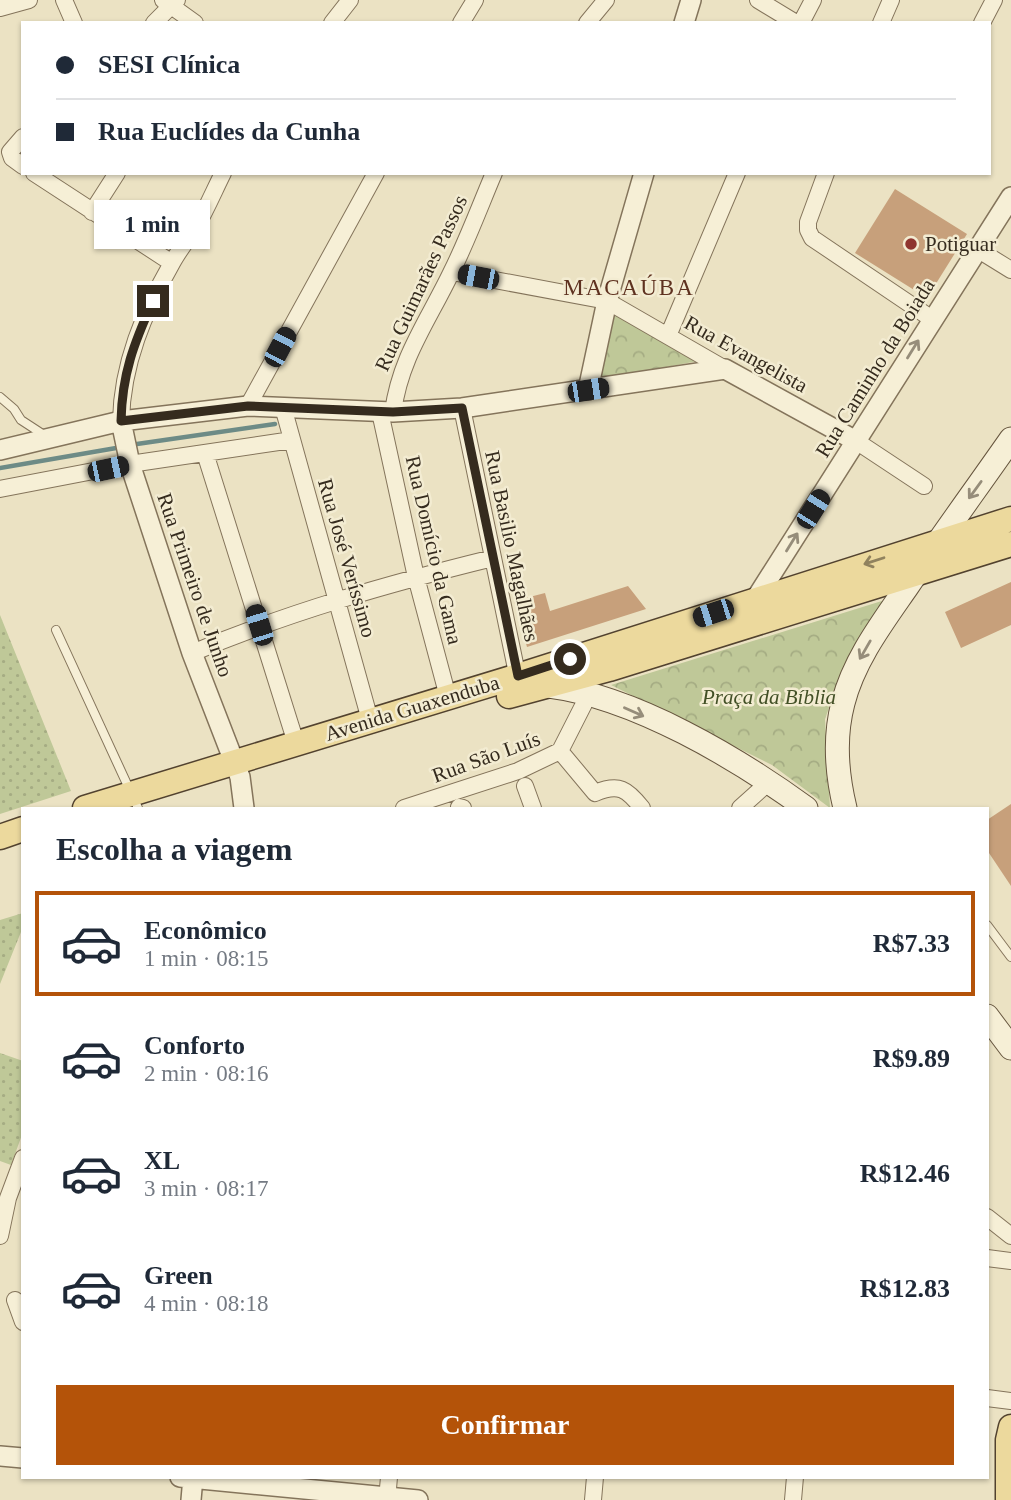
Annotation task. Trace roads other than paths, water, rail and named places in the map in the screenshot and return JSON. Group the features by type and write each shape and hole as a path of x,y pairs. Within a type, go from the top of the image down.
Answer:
{"main road":[{"path":"845,807 838,756 839,722 843,702 859,661 916,573 1011,439"},
{"name":"Avenida Guaxenduba","path":"95,807 135,803 236,769 519,684 755,600 1011,519"},
{"path":"939,541 953,555 967,558"},
{"name":"Avenida Guaxenduba","path":"236,769 296,743 448,697 519,684 546,685 609,669 1011,544"},
{"path":"609,669 631,656 741,622 752,611 755,600"},
{"path":"546,685 589,694 673,729 728,757 805,807"},
{"path":"0,837 21,831"},
{"path":"0,853 21,847"},
{"path":"989,1018 1010,1043"},
{"path":"1008,1500 1008,1440 1011,1427"}],"street":[{"path":"0,8 29,0"},
{"path":"64,0 73,21"},
{"path":"462,21 475,0"},
{"path":"589,21 606,0"},
{"path":"685,21 691,0"},
{"path":"758,0 795,21"},
{"path":"800,21 813,0"},
{"path":"882,21 891,0"},
{"path":"983,21 994,0"},
{"path":"333,21 348,1"},
{"path":"156,21 171,2 193,21"},
{"path":"20,164 10,152 21,139"},
{"path":"37,175 172,263"},
{"path":"92,212 116,175"},
{"path":"122,426 122,395 135,340 172,263 196,226 222,175"},
{"path":"248,406 375,175"},
{"name":"Rua Guimarães Passos","path":"387,412 404,364 452,272 493,175"},
{"path":"588,390 607,301 642,175"},
{"path":"668,336 736,175"},
{"path":"825,175 808,222 812,237 932,319"},
{"name":"Rua Caminho da Boiada","path":"755,600 1011,197"},
{"path":"977,249 1011,270"},
{"name":"Rua Evangelista","path":"452,272 607,301 856,442 924,486"},
{"path":"0,450 122,426 248,406 387,412 462,408 725,369"},
{"name":"Rua José Veríssimo","path":"283,407 370,720"},
{"name":"Rua Basilio Magalhães","path":"462,408 519,684"},
{"name":"Rua Domício da Gama","path":"387,412 416,577 448,697"},
{"name":"Rua Primeiro de Junho","path":"122,426 129,460 192,653 236,769 244,807"},
{"path":"0,489 129,460 205,453 292,440"},
{"path":"205,453 296,743"},
{"path":"192,653 259,625 416,577 493,558"},
{"name":"Rua São Luís","path":"408,807 521,779 559,751 589,694"},
{"path":"559,751 594,793"},
{"path":"521,779 533,807"},
{"path":"741,807 769,782"},
{"path":"589,807 594,793 608,787 630,794 641,807"},
{"path":"0,1236 8,1198 21,1163"},
{"path":"989,1219 1011,1236"},
{"path":"989,1258 1011,1261"},
{"path":"13,1300 21,1318"},
{"path":"989,1398 1011,1401"},
{"path":"0,1456 21,1458"},
{"path":"189,1479 191,1500"},
{"path":"198,1479 418,1500"},
{"path":"387,1499 389,1479"},
{"path":"593,1500 595,1479"},
{"path":"793,1500 795,1479"}],"lane":[{"path":"0,397 14,408 21,420 50,439"},
{"path":"56,630 135,803"},
{"path":"989,928 1011,957"}],"waterway":[{"path":"130,445 275,424"},
{"path":"0,468 122,447"}],"place":[{"name":"Potiguar","path":"911,244"}],"district":[{"name":"MACAÚBA","path":"629,287"}],"park label":[{"name":"Praça da Bíblia","path":"769,697"}]}
